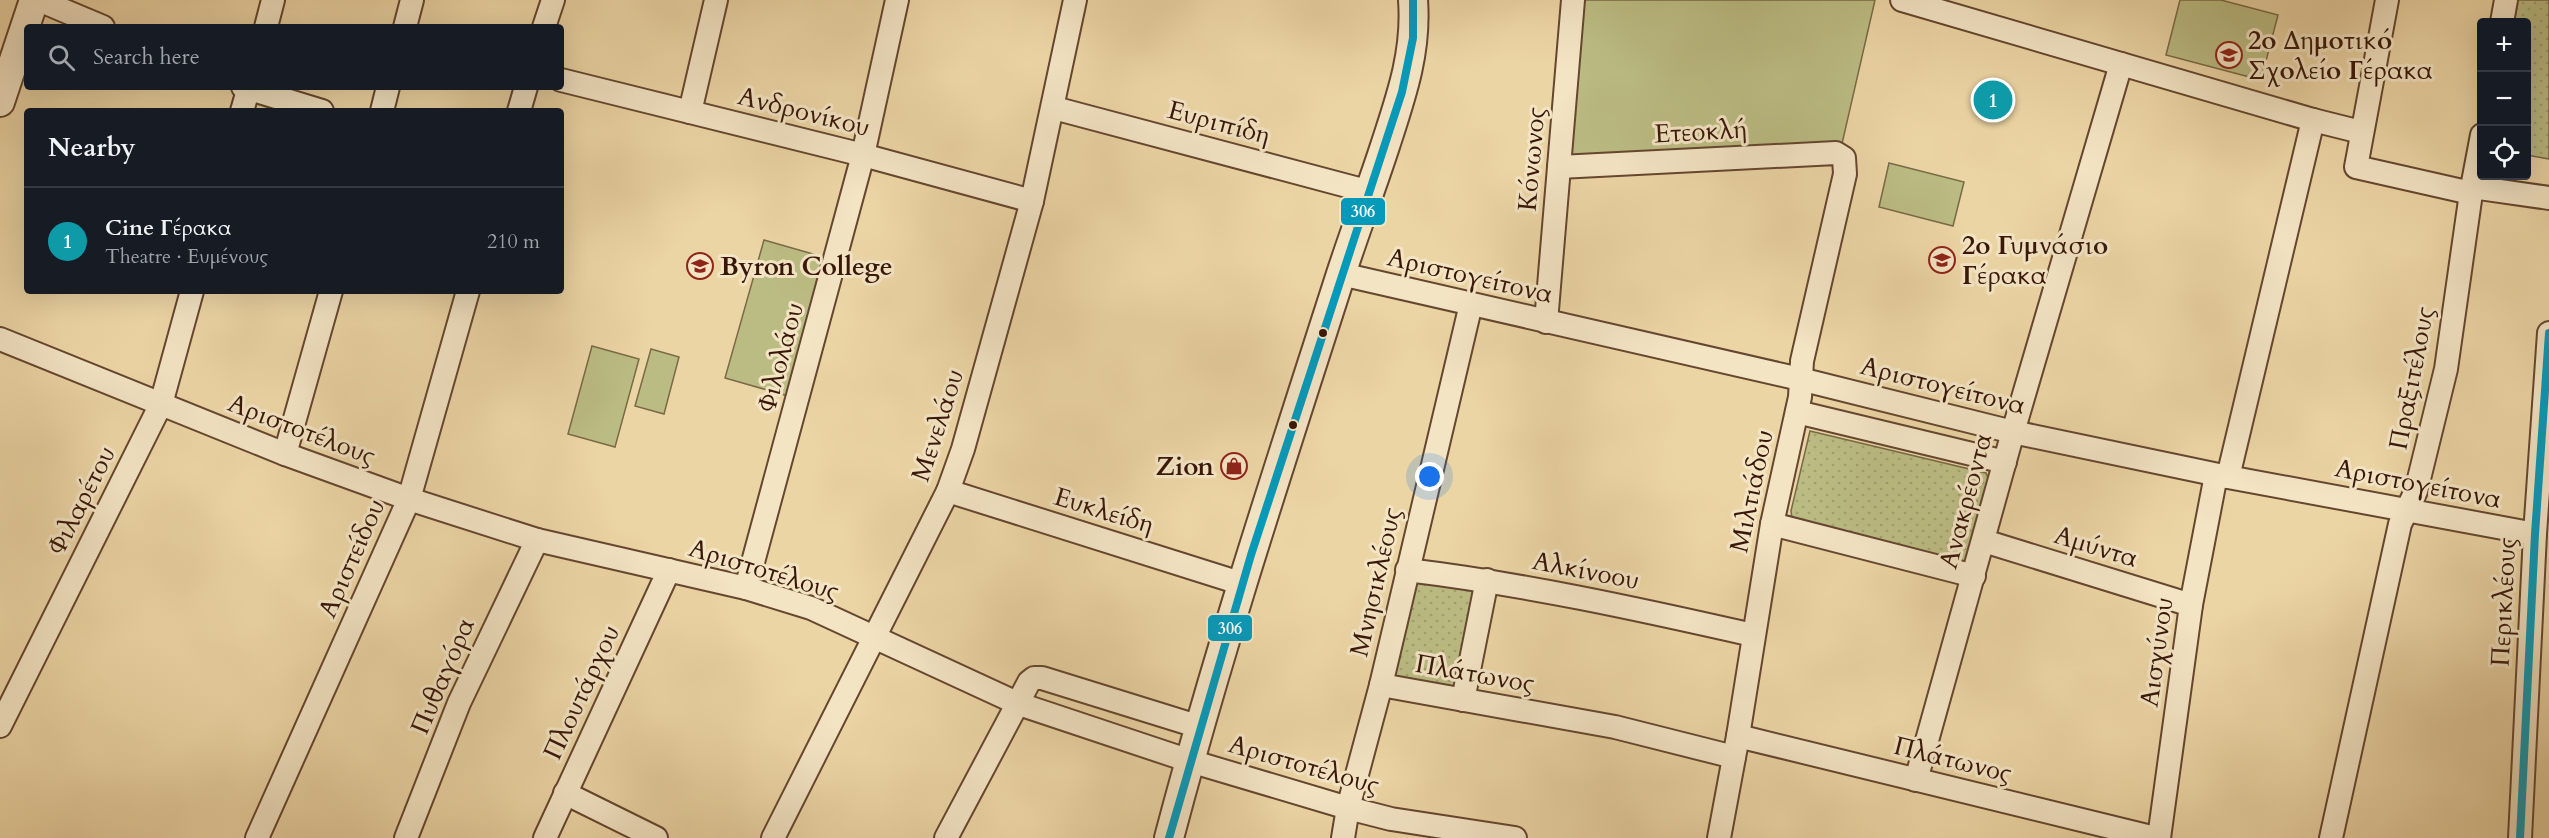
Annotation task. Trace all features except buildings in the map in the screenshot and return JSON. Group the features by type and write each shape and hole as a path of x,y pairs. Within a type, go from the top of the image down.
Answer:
{"street":[{"path":"26,24 34,0"},
{"path":"39,0 96,24"},
{"path":"267,24 273,0"},
{"path":"406,24 412,0"},
{"path":"545,24 553,0"},
{"path":"690,112 716,0"},
{"name":"Φιλολάου","path":"746,588 863,155 897,0"},
{"name":"Μενελάου","path":"772,838 948,491 963,449 1032,201 1054,108 1075,0"},
{"path":"1169,838 1243,584 1341,274 1406,84 1413,36 1413,0"},
{"name":"Κόνωνος","path":"1546,322 1573,0"},
{"path":"1902,0 2361,132"},
{"path":"2387,0 2356,167 2472,190 2549,198"},
{"path":"2503,18 2506,0"},
{"path":"0,102 24,30"},
{"name":"Ανακρέοντα","path":"1916,780 2013,432 2121,64"},
{"name":"Ανδρονίκου","path":"564,81 863,155 1032,201"},
{"path":"243,108 247,90"},
{"path":"254,90 312,108"},
{"path":"382,108 387,90"},
{"path":"520,108 525,90"},
{"name":"Ευριπίδη","path":"1054,108 1370,192"},
{"name":"Αισχύνου","path":"2159,838 2191,604 2313,120"},
{"name":"Ετεοκλή","path":"1559,167 1836,153 1844,158"},
{"name":"Μιλτιάδου","path":"1719,838 1772,524 1797,412 1802,361 1845,174 1844,158"},
{"name":"Πραξιτέλους","path":"2331,838 2400,524 2405,509 2416,491 2446,369 2477,159"},
{"name":"Αριστογείτονα","path":"1341,274 1800,379 2013,432 2222,476 2535,534"},
{"name":"Φιλαρέτου","path":"0,726 161,404 191,294"},
{"path":"285,454 330,294"},
{"name":"Αριστείδου","path":"257,838 409,499 467,294"},
{"name":"Μνησικλέους","path":"1343,838 1348,808 1381,686 1471,304"},
{"name":"Περικλέους","path":"2520,838 2535,534 2549,333"},
{"name":"Αριστοτέλους","path":"0,339 285,454 409,499 537,540 746,588 811,608 876,636 1019,704 1190,761 1391,819 1515,838"},
{"path":"1797,412 2005,462"},
{"name":"Ευκλείδη","path":"948,491 1243,584"},
{"path":"1772,524 1974,576"},
{"name":"Πυθαγόρα","path":"406,838 459,703 537,540"},
{"name":"Αμύντα","path":"1984,541 2191,604"},
{"name":"Πλουτάρχου","path":"545,838 669,570"},
{"name":"Αλκίνοου","path":"1407,570 1487,580 1617,604 1753,635"},
{"path":"1463,700 1487,580"},
{"path":"946,838 1029,682 1034,678 1042,678 1200,727"},
{"name":"Πλάτωνος","path":"1381,686 1736,746 1916,780 2155,838"},
{"path":"565,792 656,838"}],"green space":[{"path":"1577,0 1875,0 1841,148 1565,162"},
{"path":"2180,0 2221,0 2278,15 2261,80 2166,55"},
{"path":"2517,0 2549,0 2549,159 2531,156 2531,18 2514,18"},
{"path":"1889,163 1964,182 1953,226 1879,207"},
{"path":"764,240 827,258 788,396 725,378"},
{"path":"592,346 639,359 615,447 568,434"},
{"path":"651,349 679,357 664,414 635,406"},
{"path":"1810,431 1986,473 1988,478 1968,557 1964,561 1792,518 1791,511"},
{"path":"1416,581 1477,590 1456,689 1392,676"}],"transit line":[{"name":"306","path":"1169,838 1251,555 1402,92 1413,38 1413,0"},
{"name":"306","path":"2520,838 2535,534 2549,333"}],"place":[{"name":"2ο Δημοτικό Σχολείο Γέρακα","path":"2229,55"},
{"name":"Cine Γέρακα","path":"1993,100"},
{"name":"2ο Γυμνάσιο Γέρακα","path":"1942,260"},
{"name":"Byron College","path":"700,266"},
{"name":"Zion","path":"1234,466"}]}
